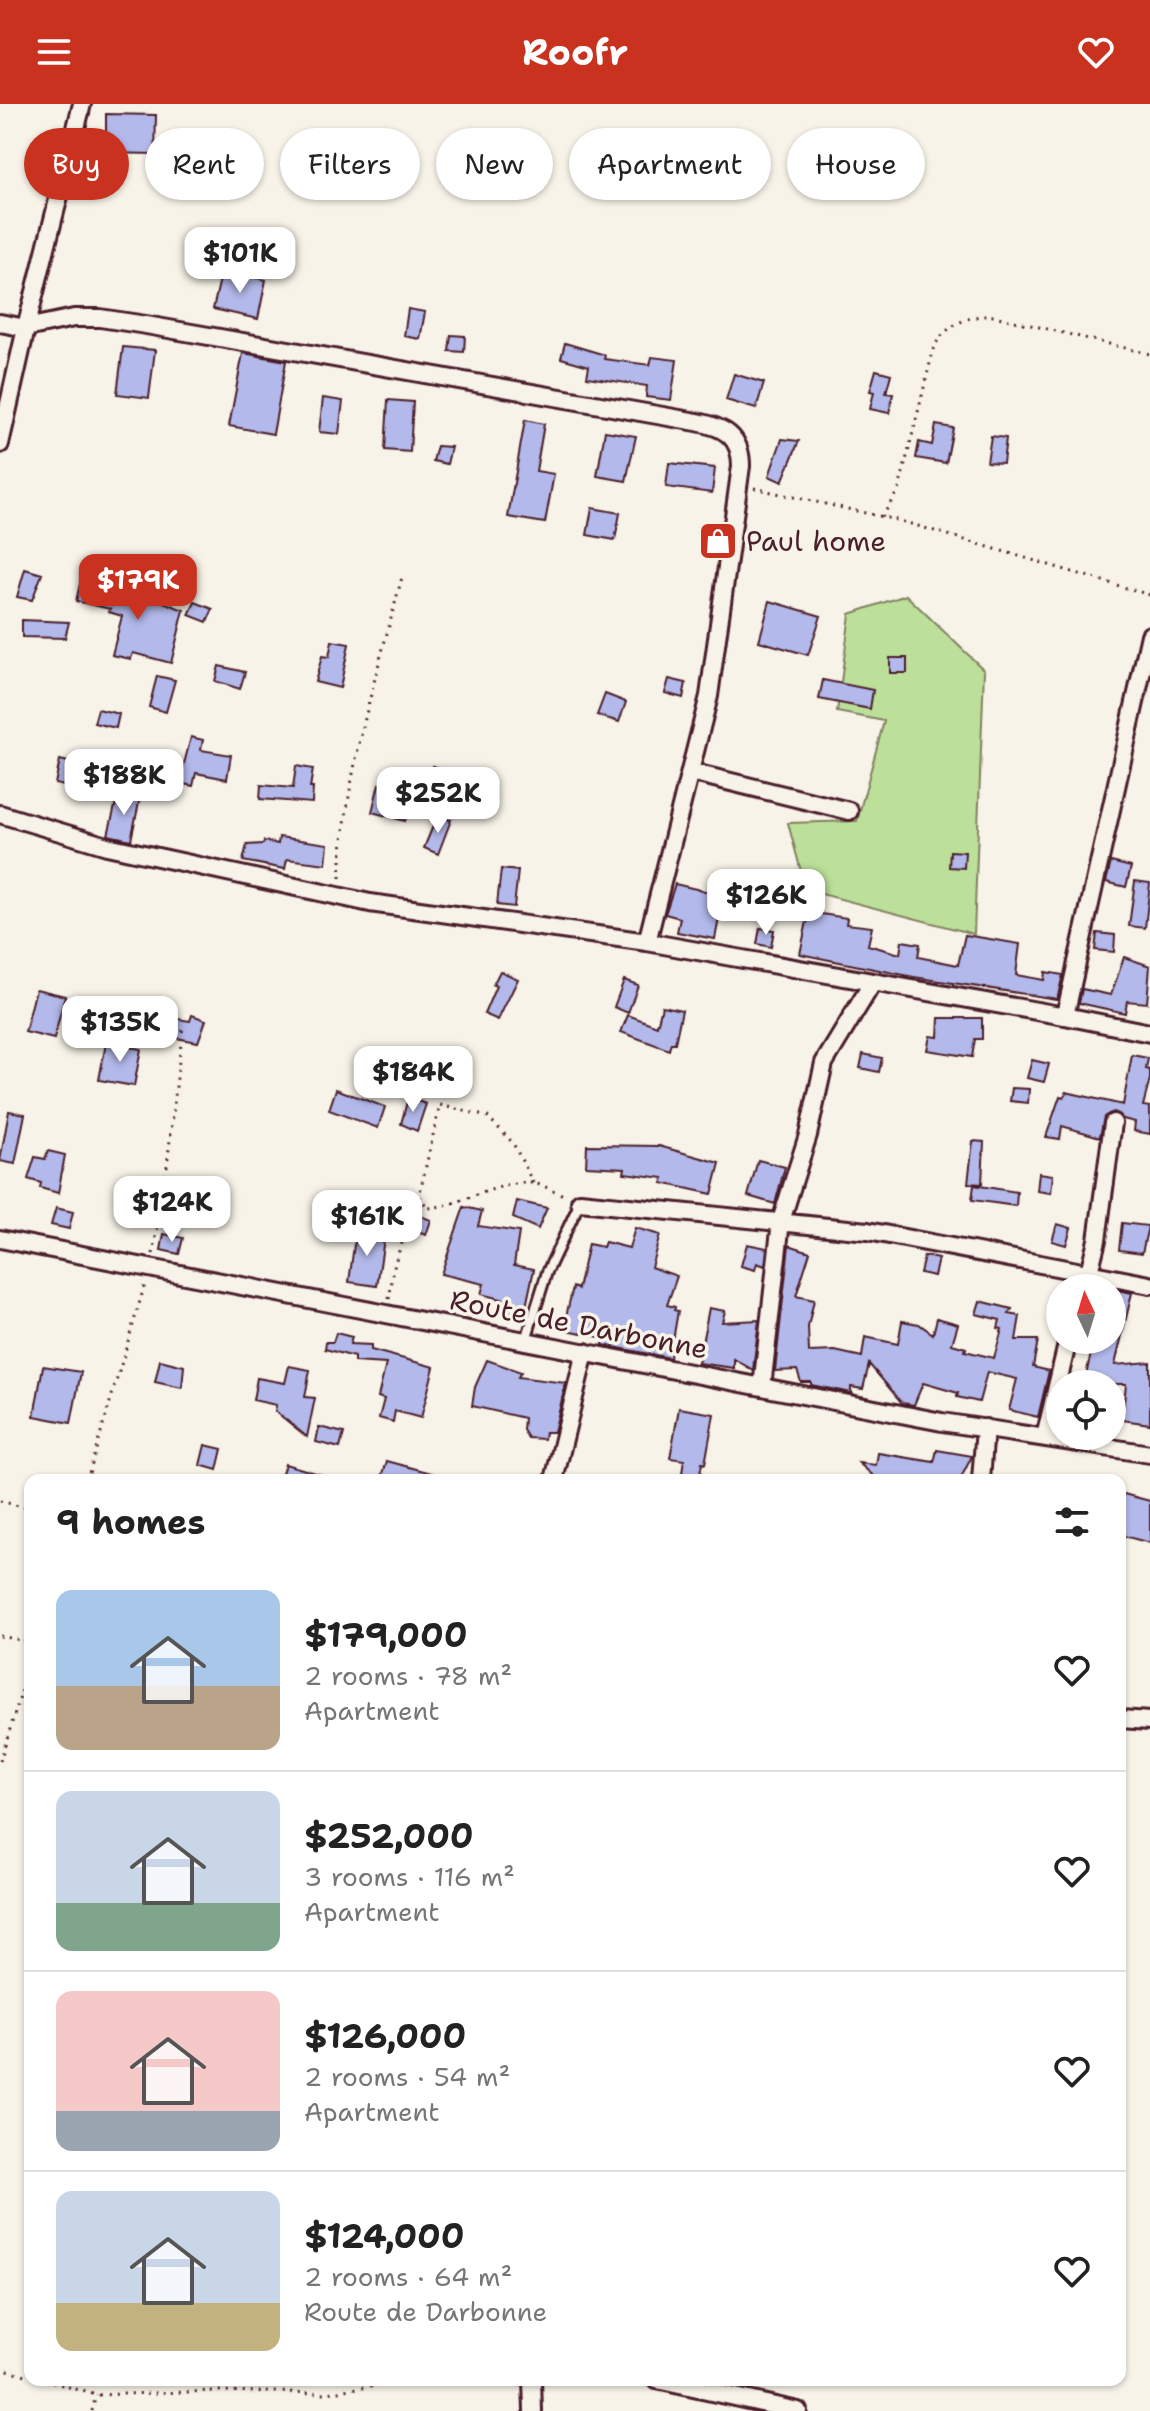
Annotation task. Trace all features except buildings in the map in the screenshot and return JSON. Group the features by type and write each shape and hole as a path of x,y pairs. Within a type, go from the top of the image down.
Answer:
{"street":[{"path":"0,444 82,104"},
{"path":"0,323 26,328 74,318 100,318 717,426 729,432 739,449 738,484 709,696 647,942"},
{"path":"1065,1016 1150,635"},
{"path":"690,772 849,811"},
{"path":"0,814 107,846 339,896 647,942 1150,1033"},
{"path":"762,1387 781,1221 808,1135 824,1063 873,982"},
{"path":"1088,1274 1097,1240 1113,1123"},
{"path":"580,1202 868,1231 1059,1274"},
{"name":"Route de Darbonne","path":"0,1239 762,1387 985,1428 1150,1454"},
{"path":"1126,1283 1150,1285"},
{"path":"555,1474 585,1352"},
{"path":"1045,1437 1065,1354"},
{"path":"981,1474 985,1428"},
{"path":"1126,1719 1150,1721"},
{"path":"532,2386 533,2411"},
{"path":"684,2386 798,2411"}],"lane":[{"path":"526,1340 547,1272 580,1202"}],"path":[{"path":"882,517 899,489 934,347 939,337 950,328 978,314 994,316 1150,354"},
{"path":"738,484 882,517 1150,595"},
{"path":"339,896 342,839 352,768 402,577"},
{"path":"89,1474 150,1267 165,1184 183,1025"},
{"path":"387,1313 395,1262 419,1196 440,1105 488,1117 513,1143 533,1183"},
{"path":"419,1196 428,1208 447,1206 495,1187 533,1183 580,1202"},
{"path":"0,1501 24,1507"},
{"path":"0,1636 24,1641"},
{"path":"0,1761 24,1684"},
{"path":"0,2368 24,2374"},
{"path":"65,2386 96,2395 215,2391 327,2393 370,2386"},
{"path":"92,2411 96,2395"}],"green space":[{"path":"906,595 984,670 974,934 806,890 788,823 857,821 884,721 837,712 850,614"}],"place":[{"name":"Paul home","path":"718,541"}]}
